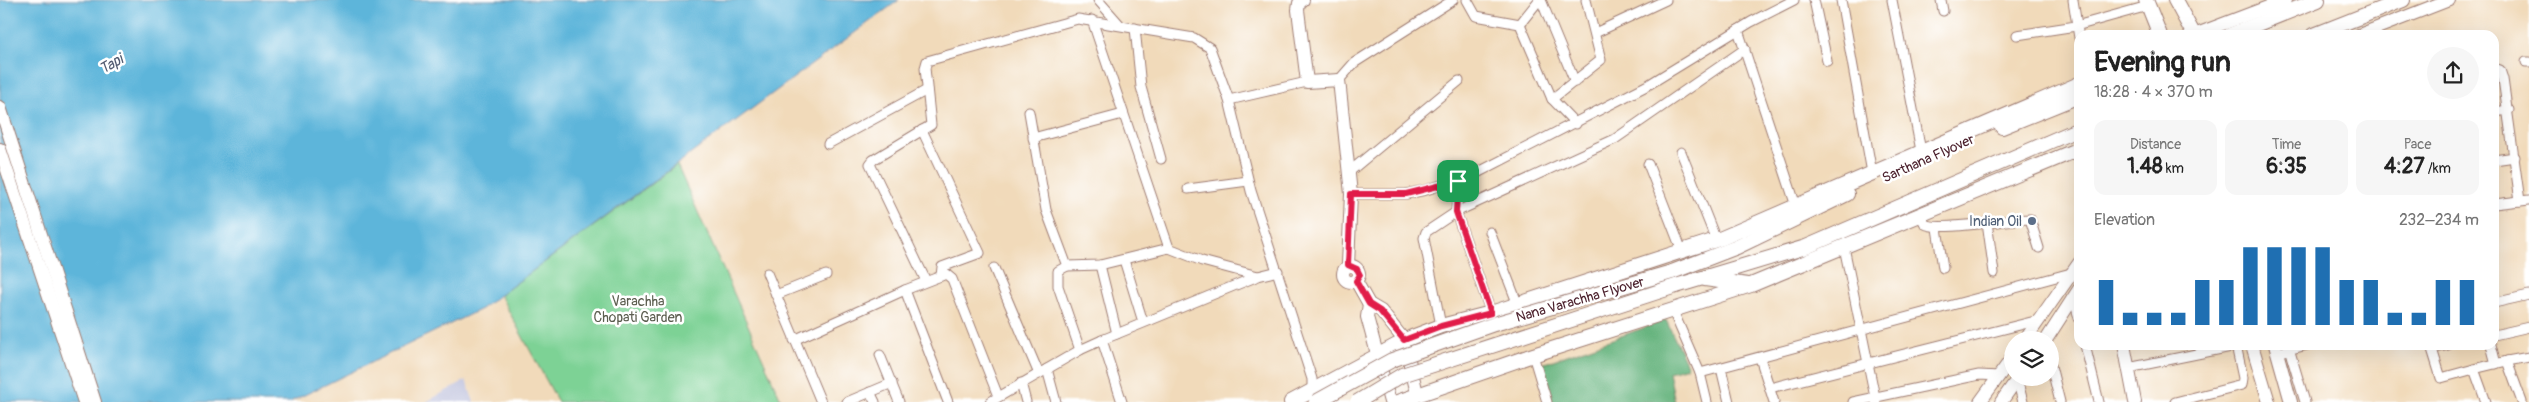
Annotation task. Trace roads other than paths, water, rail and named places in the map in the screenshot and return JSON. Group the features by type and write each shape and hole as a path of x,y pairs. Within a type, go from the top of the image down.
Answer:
{"main road":[{"path":"2175,0 2191,30"},
{"path":"2243,30 2318,0"},
{"path":"2327,30 2403,0"},
{"path":"2147,3 2158,30"},
{"path":"1291,402 1315,392 1404,340 1441,326 1518,305 1716,240 2074,86"},
{"name":"Sarthana Flyover","path":"1737,247 1832,201 1960,144 2074,98"},
{"path":"1789,269 1806,247 1873,219 1975,172 2074,131"},
{"path":"1396,402 1417,393 1751,285 2074,151"},
{"path":"1756,224 1780,226"},
{"path":"1737,247 1756,224"},
{"name":"Nana Varachha Flyover","path":"1315,392 1392,360 1494,324 1672,272 1737,247"},
{"name":"Nana Varachha Flyover","path":"1357,402 1402,375 1676,286 1806,247"},
{"path":"1699,279 1751,285"}],"street":[{"path":"1098,0 1120,25"},
{"path":"1303,0 1298,7 1307,82"},
{"path":"1417,393 1404,340 1380,311 1369,304 1356,281 1346,281 1342,276 1342,271 1348,265 1351,194 1340,80 1354,63 1453,0"},
{"path":"1467,0 1476,16 1520,24"},
{"path":"1520,24 1540,0 1575,82"},
{"path":"1552,98 1601,60 1586,0"},
{"path":"1595,33 1666,0"},
{"path":"1351,194 1406,194 1458,181 1576,124 1648,85 1738,30 1794,0"},
{"path":"1814,0 1827,61"},
{"path":"1841,0 1872,173"},
{"path":"1892,0 1921,151"},
{"path":"1941,0 1943,12"},
{"path":"2073,0 2077,30"},
{"path":"2207,30 2286,0"},
{"path":"2372,30 2449,0"},
{"path":"2018,35 2076,26 2147,3"},
{"path":"926,281 870,164 873,160 932,123 925,68 930,59 1072,20 1092,20 1194,38 1210,48 1229,100 1248,181 1315,392 1325,402"},
{"path":"1092,20 1168,248"},
{"path":"1520,24 1552,98 1576,124"},
{"path":"1135,28 1141,87 1161,159"},
{"path":"1738,30 1796,206"},
{"path":"1441,326 1424,235 1456,212 1615,139 1746,50"},
{"path":"2499,70 2509,110 2515,157 2525,200 2499,203"},
{"path":"1229,100 1307,82 1340,80"},
{"path":"1349,172 1459,81"},
{"path":"828,144 927,90"},
{"path":"0,107 95,402"},
{"path":"2499,111 2509,110"},
{"path":"1029,112 1046,210 1067,266"},
{"path":"1033,138 1123,114"},
{"path":"922,130 980,253 942,267 941,276"},
{"path":"0,149 84,402"},
{"path":"1681,152 1716,240"},
{"path":"2499,159 2515,157"},
{"path":"1648,164 1682,251"},
{"path":"1188,189 1248,181"},
{"path":"1458,181 1456,212 1491,313"},
{"path":"1920,216 1925,224 1937,228 2030,219 2039,248"},
{"path":"1987,222 1994,273"},
{"path":"1937,228 1943,268"},
{"path":"1490,232 1518,305"},
{"path":"1844,247 1876,399"},
{"path":"1080,350 1058,286 1058,271 1067,266 1100,265 1168,248 1202,261 1258,276"},
{"path":"1124,260 1144,322"},
{"path":"1100,265 1117,334"},
{"path":"994,268 1056,402"},
{"path":"1700,374 2074,268"},
{"path":"2031,331 2074,269"},
{"path":"990,402 1080,350 1258,276 1278,271"},
{"path":"766,273 820,402"},
{"path":"794,340 905,290 946,274 952,279 998,396"},
{"path":"776,295 826,275"},
{"path":"905,290 948,402"},
{"path":"2499,302 2529,295"},
{"path":"2051,331 2074,296"},
{"path":"1369,304 1367,317 1390,402"},
{"path":"1673,311 1700,374 1707,402"},
{"path":"2036,324 2041,331"},
{"path":"1770,388 2036,324"},
{"path":"2499,334 2529,328"},
{"path":"1102,340 1122,402"},
{"path":"2086,350 2099,402"},
{"path":"2125,350 2135,402"},
{"path":"2128,368 2216,350"},
{"path":"2175,402 2242,385 2243,378 2237,350"},
{"path":"2253,350 2269,402"},
{"path":"2282,350 2291,402"},
{"path":"2283,350 2306,402"},
{"path":"2432,350 2441,378 2529,356"},
{"path":"2492,350 2496,364"},
{"path":"880,355 899,402"},
{"path":"1533,355 1547,402"},
{"path":"1760,358 1774,402"},
{"path":"2507,362 2522,402"},
{"path":"1721,368 1729,402"},
{"path":"1980,402 2004,369"},
{"path":"2474,369 2486,402"},
{"path":"1853,402 1876,399 1982,374 1999,376"},
{"path":"847,402 892,383"},
{"path":"1021,384 1026,402"},
{"path":"2001,402 2012,386"},
{"path":"2020,386 2023,402"},
{"path":"2056,386 2060,402"},
{"path":"870,392 875,402"}],"water":[{"name":"Tapi","path":"0,0 899,0 481,309 290,402 0,402"}],"place":[{"name":"Indian Oil","path":"2032,221"}],"park label":[{"name":"Varachha Chopati Garden","path":"638,310"}]}
